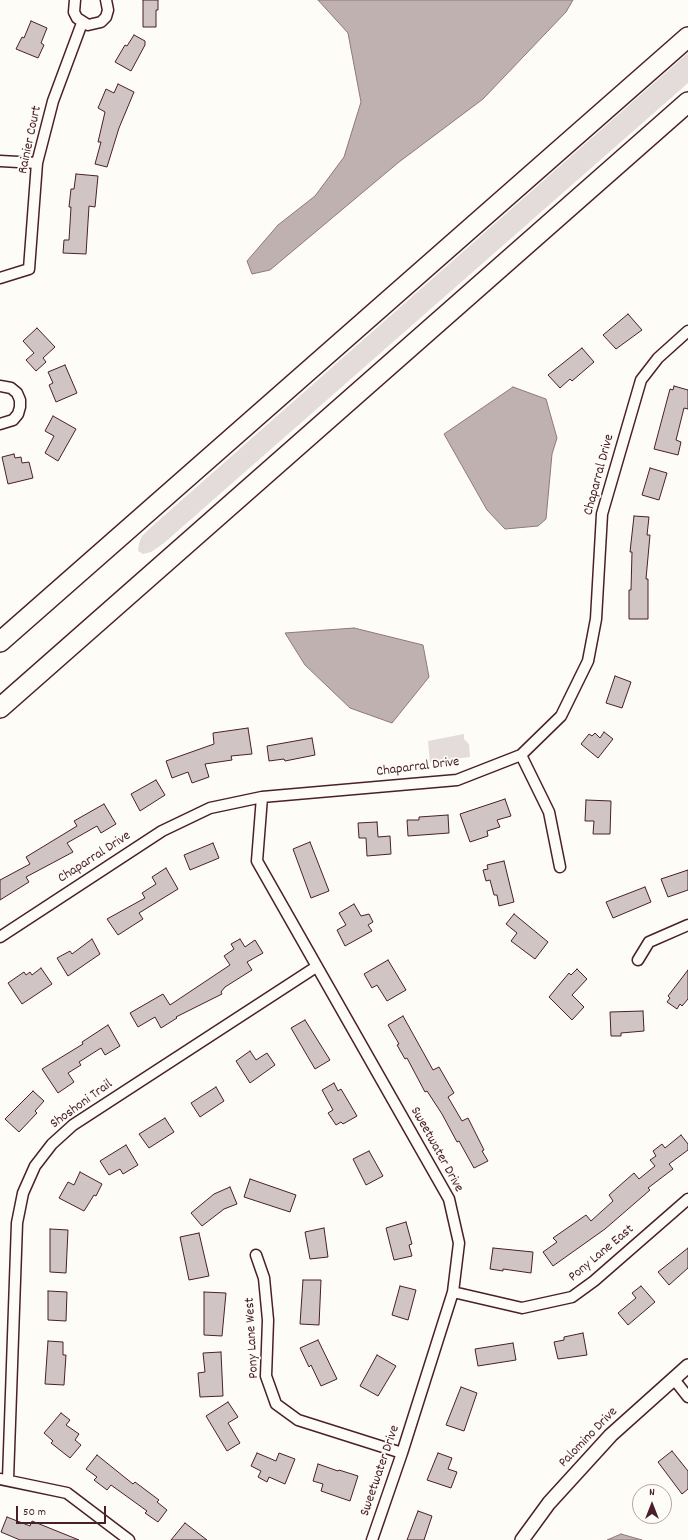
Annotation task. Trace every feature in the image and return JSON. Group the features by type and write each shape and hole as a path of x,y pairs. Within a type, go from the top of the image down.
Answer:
{"highway":[{"path":"0,642 688,37"},
{"path":"0,708 688,102"}],"street":[{"path":"75,0 74,12 82,23 88,25 101,22 108,10 106,0"},
{"name":"Rainier Court","path":"0,278 29,269 37,163 53,101 82,23"},
{"path":"0,160 37,163"},
{"name":"Chaparral Drive","path":"0,937 162,831 210,808 262,797 457,780 521,755 561,716 588,660 596,619 602,514 641,380 658,358 688,331"},
{"path":"0,386 11,388 16,393 20,400 20,407 18,414 13,420 0,424"},
{"path":"521,755 549,812 560,867"},
{"name":"Sweetwater Drive","path":"262,797 257,861 316,967 449,1198 459,1243 452,1292 402,1453 372,1540"},
{"path":"638,960 649,942 688,925"},
{"name":"Shoshoni Trail","path":"4,1479 17,1223 23,1193 35,1166 52,1144 73,1125 316,967"},
{"name":"Pony Lane East","path":"452,1292 522,1308 572,1297 594,1281 688,1199"},
{"name":"Pony Lane West","path":"256,1255 264,1278 268,1320 266,1376 276,1404 298,1420 402,1453"},
{"name":"Palomino Drive","path":"522,1540 549,1503 611,1435 688,1366"},
{"path":"673,1378 688,1397"},
{"path":"4,1479 67,1492 129,1540"}],"shaded area":[{"path":"318,0 573,0 566,12 483,99 399,162 270,270 252,274 247,261 278,225 315,196 344,157 361,102 348,33"},
{"path":"688,53 688,83 164,543 151,552 143,554 138,551 142,536 149,529"},
{"path":"513,387 546,399 557,438 552,454 546,519 538,526 505,529 487,510 444,434"},
{"path":"354,628 423,645 429,677 392,723 350,708 305,665 285,633"},
{"path":"464,734 464,739 469,744 470,757 430,762 428,741"},
{"path":"621,1534 642,1540 607,1540"}],"building":[{"path":"143,0 158,0 158,10 156,10 156,27 143,27"},
{"path":"31,21 47,28 41,43 44,45 38,58 16,49 22,37 24,38"},
{"path":"134,35 145,41 145,45 131,71 115,62 125,45 127,46"},
{"path":"118,84 134,92 119,128 107,167 95,164 101,142 98,142 105,112 98,108 106,89 114,93"},
{"path":"76,174 98,176 95,207 89,206 86,254 63,253 64,240 69,240 71,207 69,207 71,189 74,189"},
{"path":"628,314 642,330 616,349 603,335"},
{"path":"37,328 55,347 43,358 46,362 36,371 26,360 34,353 23,341"},
{"path":"582,348 594,362 572,381 570,379 560,388 548,375"},
{"path":"65,365 77,393 56,402 49,385 53,383 48,372"},
{"path":"674,386 688,390 688,409 684,408 676,440 681,442 678,455 654,449 670,389 673,390"},
{"path":"53,416 76,429 58,461 45,453 54,436 45,431"},
{"path":"14,454 15,458 21,457 22,463 29,462 33,478 8,484 2,457"},
{"path":"650,468 667,473 659,500 642,495"},
{"path":"634,516 649,517 647,535 650,535 646,579 648,579 648,619 629,619 629,590 631,590 632,552 630,552"},
{"path":"615,676 631,682 622,708 606,703"},
{"path":"248,728 252,754 231,756 232,760 205,764 209,777 192,783 188,772 172,778 166,761 214,744 213,733"},
{"path":"604,732 613,739 598,758 581,744 589,734 592,736 595,733 600,738"},
{"path":"312,738 315,755 285,761 284,759 269,761 267,746"},
{"path":"156,780 165,795 140,811 131,794"},
{"path":"505,799 511,816 497,820 500,827 487,831 488,836 470,842 460,814"},
{"path":"586,800 611,801 610,834 593,834 594,821 585,821"},
{"path":"104,804 116,824 101,833 97,826 67,843 73,852 26,877 29,882 0,900 0,880 30,864 26,857 77,826 74,821"},
{"path":"448,815 449,833 408,836 407,820 419,820 419,817"},
{"path":"377,822 378,837 390,836 391,854 367,856 366,838 359,838 358,823"},
{"path":"310,842 329,891 311,898 293,849"},
{"path":"213,843 219,858 190,870 184,855"},
{"path":"504,861 514,902 499,906 497,895 494,895 490,880 486,881 483,870 488,869 487,865"},
{"path":"166,868 178,889 139,913 143,919 118,935 107,919 145,898 142,893 156,884 152,877"},
{"path":"688,870 688,890 668,897 661,879"},
{"path":"645,887 651,902 613,918 606,902"},
{"path":"354,904 361,916 369,914 373,922 368,925 372,931 345,946 337,930 346,925 339,913"},
{"path":"514,914 548,942 535,959 511,941 517,933 506,924"},
{"path":"92,939 100,954 68,976 57,958 70,951 72,954"},
{"path":"240,939 245,947 255,940 263,953 247,962 252,970 225,987 221,992 222,994 176,1017 177,1018 161,1028 155,1017 138,1027 130,1013 163,994 170,1005 230,965 224,956 234,949 231,944"},
{"path":"388,960 406,990 387,1001 377,985 372,988 364,974"},
{"path":"41,968 52,984 22,1004 8,983 24,972 26,975 30,972 32,975"},
{"path":"577,969 587,979 572,995 584,1007 572,1020 549,997 569,973 571,975"},
{"path":"688,970 688,999 682,1006 680,1004 677,1009 667,1002 670,998 668,996"},
{"path":"643,1011 644,1031 621,1033 621,1036 611,1036 610,1012"},
{"path":"403,1016 433,1070 439,1067 454,1093 448,1097 462,1121 468,1118 484,1150 482,1151 488,1161 474,1168 459,1141 457,1142 442,1114 427,1091 425,1092 407,1058 405,1059 397,1045 399,1044 388,1025"},
{"path":"305,1020 330,1060 315,1069 291,1028"},
{"path":"108,1025 120,1046 105,1055 101,1048 79,1062 81,1065 68,1073 74,1082 58,1093 42,1069 83,1044 82,1042"},
{"path":"250,1051 256,1060 267,1053 275,1065 250,1083 236,1061"},
{"path":"334,1083 338,1091 341,1089 357,1116 343,1124 341,1122 336,1125 328,1113 333,1110 322,1090"},
{"path":"216,1087 224,1101 200,1117 191,1103"},
{"path":"33,1091 44,1101 35,1111 37,1113 19,1132 5,1119"},
{"path":"165,1118 174,1132 149,1148 139,1134"},
{"path":"681,1135 688,1144 688,1150 669,1164 673,1169 648,1188 650,1190 605,1229 553,1266 543,1252 557,1242 553,1238 586,1215 591,1221 613,1201 609,1195 634,1173 639,1179 655,1166 650,1160 656,1156 653,1151 662,1144 665,1148"},
{"path":"126,1145 138,1165 123,1174 120,1169 109,1175 100,1161"},
{"path":"369,1151 383,1176 366,1185 353,1159"},
{"path":"80,1172 102,1184 96,1196 94,1195 84,1211 59,1198 68,1182 74,1185"},
{"path":"250,1179 296,1195 290,1212 244,1197"},
{"path":"230,1187 237,1204 224,1209 202,1226 191,1213 214,1194"},
{"path":"406,1222 412,1244 409,1245 412,1256 394,1260 386,1228"},
{"path":"324,1228 328,1257 310,1259 305,1232"},
{"path":"50,1229 68,1230 66,1273 50,1272"},
{"path":"199,1233 209,1276 189,1280 180,1237"},
{"path":"493,1248 533,1252 531,1273 503,1269 503,1271 490,1269"},
{"path":"688,1248 688,1268 669,1285 658,1272"},
{"path":"303,1280 321,1280 319,1325 300,1324"},
{"path":"400,1286 416,1290 408,1320 392,1315"},
{"path":"641,1286 655,1302 628,1325 618,1313 636,1298 632,1293"},
{"path":"48,1291 67,1292 66,1321 48,1320"},
{"path":"204,1292 226,1293 222,1336 204,1335"},
{"path":"583,1333 587,1355 558,1359 554,1342 564,1340 564,1337"},
{"path":"318,1340 337,1379 321,1386 311,1365 309,1367 300,1348"},
{"path":"48,1341 63,1342 63,1355 66,1355 64,1385 45,1384"},
{"path":"513,1343 516,1360 478,1366 475,1349"},
{"path":"221,1352 223,1396 200,1397 198,1373 205,1372 203,1353"},
{"path":"377,1355 396,1366 378,1396 360,1386"},
{"path":"461,1387 477,1393 464,1431 446,1425"},
{"path":"228,1402 238,1417 228,1423 240,1443 227,1451 206,1416"},
{"path":"61,1413 70,1420 66,1425 79,1434 75,1440 81,1445 70,1458 51,1443 53,1441 44,1433"},
{"path":"672,1451 688,1471 688,1489 682,1494 658,1462"},
{"path":"257,1453 276,1461 279,1453 295,1459 285,1484 269,1477 267,1482 258,1477 261,1471 251,1466"},
{"path":"438,1453 452,1458 448,1469 457,1472 451,1488 427,1480"},
{"path":"97,1455 133,1484 135,1482 159,1500 157,1502 167,1510 158,1522 145,1513 147,1511 111,1485 107,1490 94,1480 97,1477 86,1469"},
{"path":"318,1464 358,1476 350,1501 321,1491 323,1484 313,1481"},
{"path":"418,1511 432,1516 424,1540 407,1540"},
{"path":"7,1517 30,1526 32,1521 79,1540 20,1540 1,1532"},
{"path":"185,1523 207,1540 171,1540"}]}
